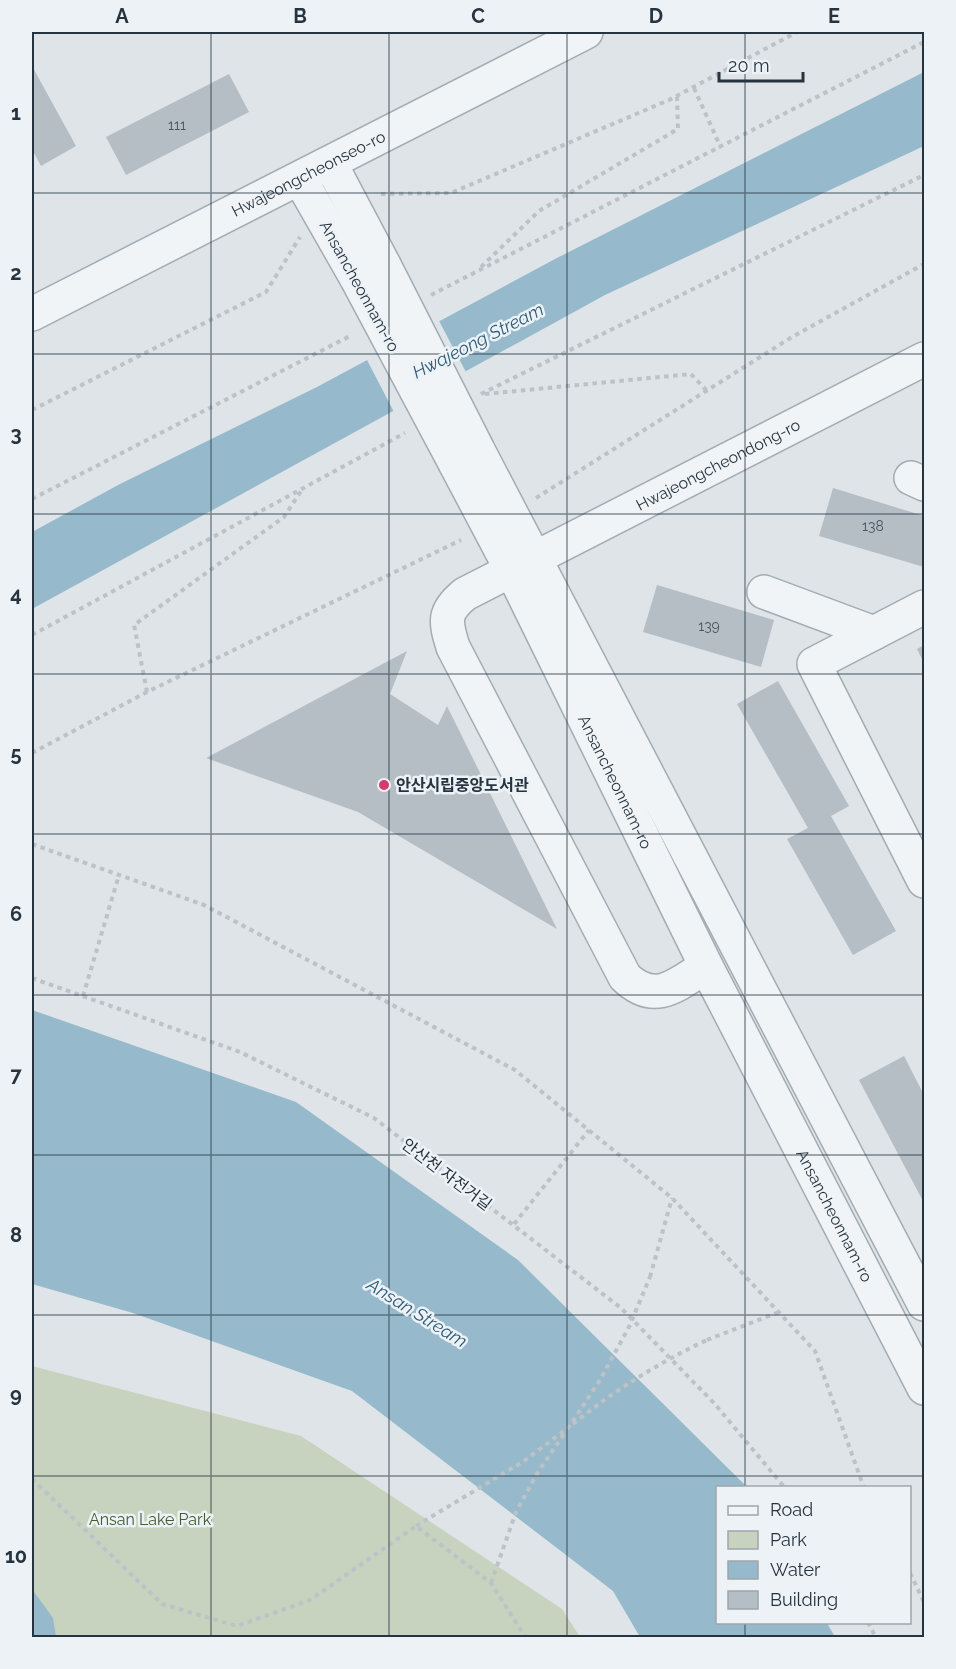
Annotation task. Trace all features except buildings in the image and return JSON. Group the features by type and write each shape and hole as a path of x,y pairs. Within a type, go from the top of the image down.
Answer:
{"street":[{"name":"Hwajeongcheonseo-ro","path":"32,314 586,32"},
{"name":"Ansancheonnam-ro","path":"330,163 347,194 370,272 499,520 924,1304"},
{"name":"Ansancheonnam-ro","path":"300,179 317,209 370,272"},
{"name":"Hwajeongcheondong-ro","path":"705,966 674,987 662,992 635,987 625,977 453,647 447,617 453,604 465,594 924,359"},
{"name":"Ansancheonnam-ro","path":"523,565 705,966 924,1388"},
{"path":"764,592 874,633"},
{"path":"924,608 814,664 924,880"}],"path":[{"path":"347,194 451,193 677,96 797,32"},
{"path":"422,299 721,148 924,42"},
{"path":"694,88 721,148"},
{"path":"479,270 538,211 678,129 677,96"},
{"path":"32,411 266,292 317,209"},
{"path":"32,753 147,692 499,520 708,392 792,337 924,264"},
{"path":"32,499 359,332"},
{"path":"481,394 691,374 708,392"},
{"path":"147,692 134,625 284,517 301,490"},
{"path":"32,844 204,905 515,1070 672,1198 815,1351 863,1486"},
{"path":"83,996 119,875"},
{"name":"안산천 자전거길","path":"32,978 240,1052 374,1118 621,1308 714,1403 783,1486"},
{"path":"514,1224 589,1130"},
{"path":"490,1583 516,1512 538,1472 600,1380 624,1336 650,1277 672,1198"},
{"path":"32,1479 162,1604 237,1626 310,1600 416,1526 514,1468 611,1393 666,1359 779,1312"},
{"path":"416,1526 490,1583 526,1638"},
{"path":"911,1578 924,1602"},
{"path":"869,1624 876,1638"}],"green space":[{"name":"Ansan Lake Park","path":"32,1366 301,1436 562,1609 580,1637 32,1637"}],"water":[{"name":"Hwajeong Stream","path":"924,72 924,146 605,295 32,609 32,532 120,484 317,387 555,259"},
{"name":"Ansan Stream","path":"32,1010 296,1102 518,1260 746,1486 716,1486 716,1624 828,1624 835,1637 640,1637 613,1591 352,1391 133,1313 32,1284"},
{"path":"32,1589 53,1618 56,1637 32,1637"}],"pier":[{"path":"438,319 467,374 395,414 366,358"}],"place":[{"name":"안산시립중앙도서관","path":"384,785"}]}
